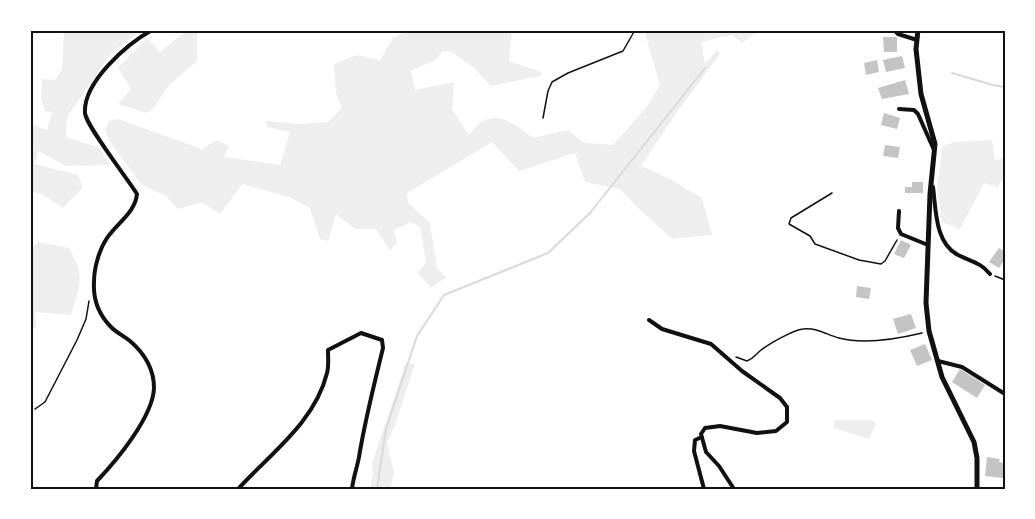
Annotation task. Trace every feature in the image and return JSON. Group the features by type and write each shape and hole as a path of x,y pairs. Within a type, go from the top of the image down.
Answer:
{"main road":[{"path":"918,30 916,49 921,94 935,144 926,303 929,331 952,399 974,442 977,458 977,489"}],"street":[{"path":"96,489 97,481 129,442 144,418 154,390 151,368 141,352 111,327 95,302 94,280 99,253 106,239 136,205 137,194 90,126 85,114 88,97 98,78 130,43 152,30"},
{"path":"894,30 898,34 917,40"},
{"path":"899,109 914,110 918,114 934,151"},
{"path":"932,178 939,233 953,253 982,264 990,274"},
{"path":"899,211 898,228 901,234 928,245"},
{"path":"649,320 662,329 711,344 742,371 780,398 787,407 787,422 776,431 757,433 720,426 705,428 701,434 706,452 719,466 734,489"},
{"path":"238,489 292,434 313,407 328,372 328,350 361,333 382,340 383,348 364,421 352,489"},
{"path":"938,361 962,367 1005,394"},
{"path":"702,437 695,440 694,451 704,489"}],"path":[{"path":"543,118 552,81 623,51 635,30"},
{"path":"832,193 791,218 789,224 810,236 816,244 869,263 881,264 885,261 901,234"},
{"path":"990,274 1005,280"},
{"path":"36,409 45,402 77,340 86,320 88,303 94,289"},
{"path":"718,350 747,361 774,342 802,329 824,332 839,338 866,340 894,340 929,331"}],"shaded area":[{"path":"64,30 141,30 111,53 67,117 66,137 100,148 110,165 66,166 38,151 35,164 78,175 83,187 63,208 44,195 30,191 30,124 47,130 52,112 45,111 41,99 42,79 55,80 62,69"},
{"path":"187,30 197,30 197,61 170,84 155,106 147,113 118,104 131,89 118,68 147,38 160,52"},
{"path":"409,30 512,30 509,61 541,72 541,76 491,86 474,68 452,52 442,51 437,59 411,71 415,90 454,82 452,109 469,135 485,120 499,118 514,124 533,138 567,130 585,143 613,145 646,108 660,85 644,30 759,30 742,43 732,35 701,42 705,64 717,50 720,54 641,166 670,179 702,198 712,235 672,239 620,189 585,182 575,153 519,171 492,142 407,193 408,203 430,223 437,268 446,278 431,288 418,273 426,262 420,227 411,222 394,230 397,243 390,250 376,229 355,229 336,214 328,241 320,239 310,208 289,197 242,184 220,214 202,202 178,209 166,196 141,184 110,142 105,131 109,121 118,119 202,149 217,140 229,146 224,157 280,165 290,132 267,127 266,121 298,124 328,122 342,108 336,93 334,64 357,55 380,60 393,38"},
{"path":"992,140 995,160 1005,158 1005,177 997,187 984,183 960,229 942,222 937,187 943,146 954,142"},
{"path":"38,242 69,248 78,267 80,281 71,315 35,312 36,328 30,329 30,250"},
{"path":"405,364 415,364 387,443 394,473 390,489 370,489 373,474 372,463"},
{"path":"835,420 871,420 876,424 869,439 833,428"}],"building":[{"path":"883,37 897,37 897,52 884,52"},
{"path":"902,56 905,68 886,72 883,60"},
{"path":"877,60 879,72 866,75 864,63"},
{"path":"905,80 909,94 882,99 878,88"},
{"path":"884,113 900,118 897,129 881,125"},
{"path":"885,145 900,147 898,158 883,156"},
{"path":"912,182 923,182 923,193 905,193 905,187 912,187"},
{"path":"901,240 911,245 904,258 894,254"},
{"path":"999,248 1005,252 1005,259 999,268 989,262"},
{"path":"857,286 871,288 869,299 856,297"},
{"path":"911,314 916,328 898,334 893,319"},
{"path":"925,344 932,360 917,366 910,350"},
{"path":"960,369 985,385 977,398 952,382"},
{"path":"987,457 1000,459 999,462 1004,463 1003,478 985,476"}],"waterway":[{"path":"377,489 386,429 417,336 444,295 548,253 590,213 705,68"},
{"path":"952,73 1005,87"}]}
